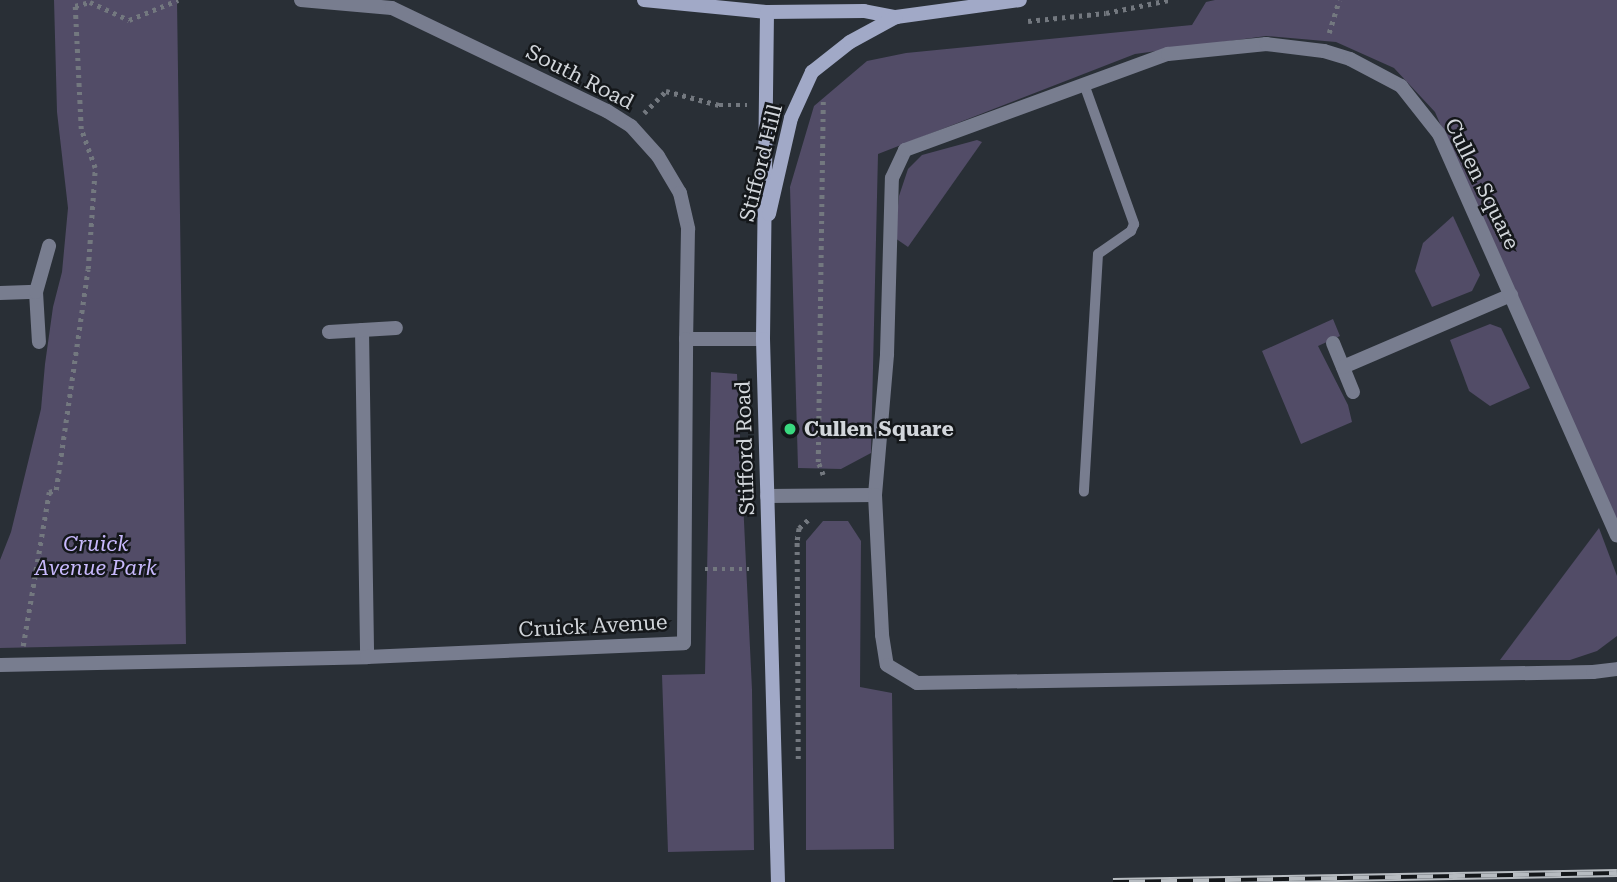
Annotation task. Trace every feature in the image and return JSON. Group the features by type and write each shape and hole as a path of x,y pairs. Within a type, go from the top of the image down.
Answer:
{"main road":[{"path":"644,0 766,12"},
{"name":"Stifford Hill","path":"766,12 864,11 896,17 1020,0"},
{"name":"Stifford Road","path":"766,12 763,339 778,882"},
{"name":"Stifford Hill","path":"762,243 791,118 812,72 850,42 896,17"}],"street":[{"name":"South Road","path":"300,0 392,8 607,111 631,126 658,156 680,193 688,229 686,339"},
{"name":"Cullen Square","path":"1617,535 1439,134 1402,86 1350,59 1324,51 1266,44 1168,54 905,150 891,178 887,354 876,495 882,635 887,665 918,683 1593,673 1617,669"},
{"path":"38,342 36,292 49,246"},
{"path":"0,293 36,292"},
{"path":"1343,367 1511,295"},
{"path":"329,331 396,328"},
{"path":"362,330 367,657"},
{"name":"Cruick Avenue","path":"0,665 367,657 684,643 686,339"},
{"path":"686,339 763,339"},
{"path":"1333,343 1353,392"},
{"path":"767,496 876,495"}],"lane":[{"path":"1084,84 1134,224 1131,231 1098,254 1084,492"}],"path":[{"path":"20,664 49,492 56,490 89,257 95,167 81,129 75,6 90,2 129,20 178,0"},
{"path":"1024,21 1106,13 1169,0"},
{"path":"1336,8 1339,0"},
{"path":"805,87 824,88 818,462 825,481"},
{"path":"631,126 666,91 719,105 764,105"},
{"path":"798,768 797,540 799,528 818,512"},
{"path":"701,569 750,569"}],"green space":[{"name":"Cruick Avenue Park","path":"54,0 177,0 186,644 0,648 0,560 11,532 41,409 53,307 62,272 68,208 57,112"},
{"path":"1617,0 1617,534 1435,112 1394,68 1336,42 1266,36 1135,54 878,154 871,453 841,469 798,468 790,187 814,106 867,61 906,53 1192,25 1206,2"},
{"path":"977,140 982,142 908,247 895,238 899,196 908,169 922,155"},
{"path":"1453,216 1480,275 1472,291 1432,307 1415,271 1423,243"},
{"path":"1333,319 1340,336 1318,346 1348,405 1352,422 1301,444 1262,351"},
{"path":"1490,324 1501,328 1530,388 1490,406 1469,391 1450,340"},
{"path":"711,372 737,374 752,690 754,850 668,852 662,675 705,674"},
{"path":"823,521 848,521 861,541 860,687 892,693 894,849 806,850 806,541"},
{"path":"1599,528 1617,576 1617,636 1597,651 1570,660 1500,660"}],"railway":[{"path":"1113,882 1617,873"}],"place":[{"name":"Cullen Square","path":"790,429"}]}
